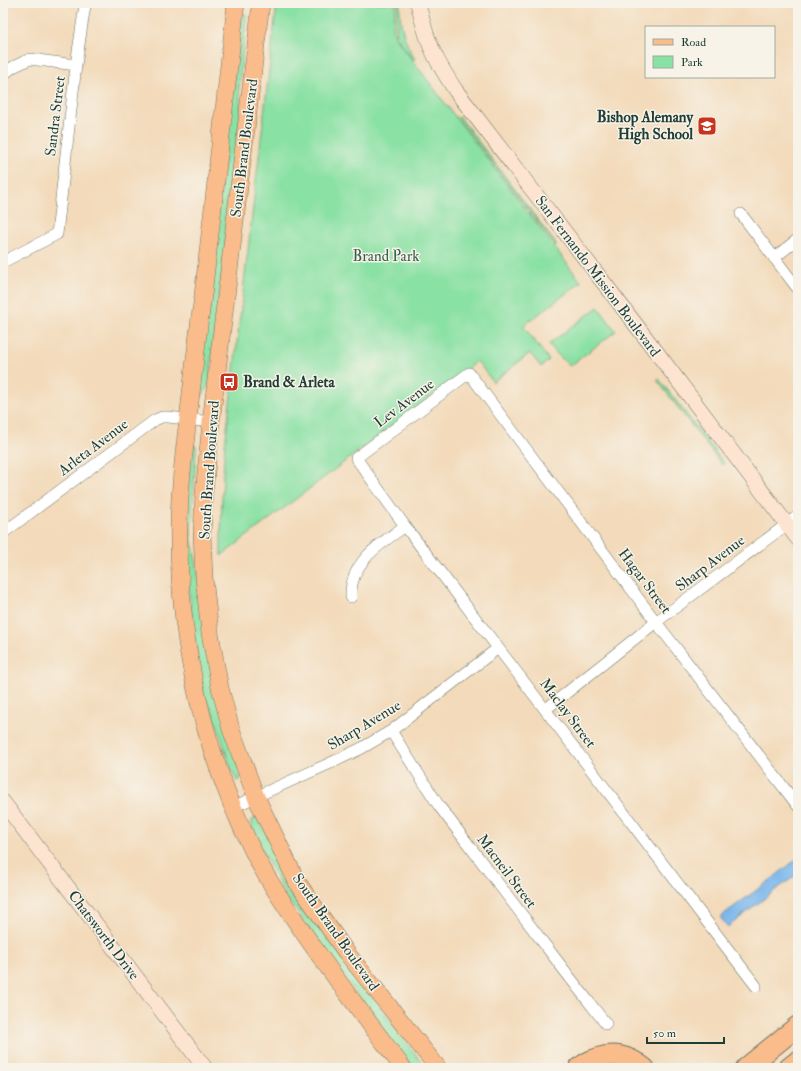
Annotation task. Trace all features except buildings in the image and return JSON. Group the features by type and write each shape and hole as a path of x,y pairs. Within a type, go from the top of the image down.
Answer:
{"highway":[{"path":"746,1068 798,1026"},
{"path":"579,1068 592,1060 611,1056 624,1056 635,1061 644,1068"},
{"path":"789,1068 798,1061"}],"main road":[{"name":"South Brand Boulevard","path":"236,3 183,454 179,545 181,597 189,658 203,721 215,759 233,807 251,848 276,892 325,965 403,1068"},
{"name":"South Brand Boulevard","path":"261,3 204,492 202,534 204,577 210,633 220,688 231,729 256,797 297,882 346,952 438,1068"},
{"name":"San Fernando Mission Boulevard","path":"418,3 426,34 435,57 456,91 614,296 792,520 798,539"},
{"name":"Chatsworth Drive","path":"3,802 205,1068"}],"street":[{"name":"Sandra Street","path":"3,262 57,234 76,65 86,3"},
{"path":"3,74 13,67 30,59 76,65"},
{"path":"741,214 798,289"},
{"path":"774,258 798,239"},
{"name":"Lev Avenue","path":"356,458 469,373"},
{"name":"Hagar Street","path":"469,373 656,622 798,806"},
{"name":"Arleta Avenue","path":"3,533 155,420 162,417 188,418 211,422"},
{"name":"Maclay Street","path":"356,458 405,526 756,986"},
{"name":"Sharp Avenue","path":"546,709 656,622 792,520"},
{"path":"351,596 352,584 355,575 368,555 405,526"},
{"name":"Sharp Avenue","path":"233,807 335,762 362,748 391,730 498,648"},
{"name":"Macneil Street","path":"391,730 439,806 606,1024"}],"green space":[{"name":"Brand Park","path":"277,3 396,3 393,27 397,40 581,282 523,326 549,360 541,367 530,353 493,382 477,361 221,556 225,445"},
{"path":"398,3 400,3 400,18 403,32 415,59 413,60 398,39 396,21"},
{"path":"242,14 246,14 246,20 239,88 241,111 209,384 203,395 196,394"},
{"path":"460,117 557,245 556,246 458,118"},
{"path":"598,307 616,331 570,366 549,344"},
{"path":"659,379 724,463 722,465 657,380"},
{"path":"191,445 196,446 196,451 191,537 241,779 237,781 231,769 213,713 204,696 200,683 185,558"},
{"path":"257,818 345,961 426,1068 411,1068 286,897 252,831 252,820"}],"water":[{"path":"798,858 798,874 728,927 720,917"}],"place":[{"name":"Bishop Alemany High School","path":"707,126"},
{"name":"Brand & Arleta","path":"229,382"}]}
